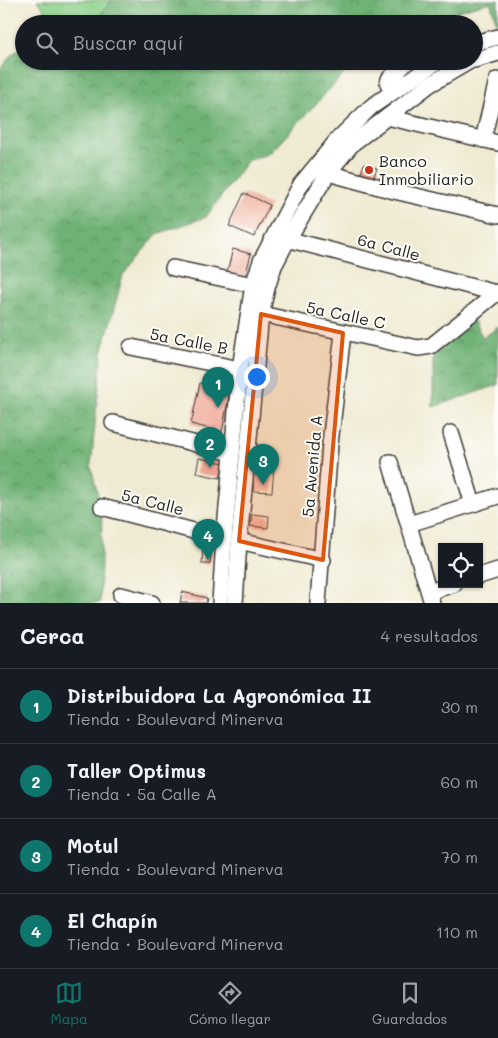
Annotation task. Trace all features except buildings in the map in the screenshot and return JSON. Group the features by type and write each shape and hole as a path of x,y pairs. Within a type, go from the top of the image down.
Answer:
{"street":[{"path":"483,41 498,36"},
{"path":"483,57 498,53"},
{"path":"391,92 388,84 389,79 398,70"},
{"path":"220,603 231,540 261,314 281,237 302,184 312,169 338,139 371,107 391,92 412,70"},
{"path":"419,70 429,85"},
{"path":"235,603 231,540 232,454 240,368 253,285 261,261 353,143 429,85 455,70"},
{"path":"387,118 490,141 498,80"},
{"path":"312,169 498,215"},
{"name":"6a Calle","path":"281,237 497,292"},
{"path":"173,268 253,285"},
{"name":"5a Calle C","path":"261,314 418,348 431,346 497,292"},
{"name":"5a Avenida A","path":"318,603 323,560 330,444 343,333"},
{"name":"5a Calle B","path":"131,347 240,368"},
{"path":"113,423 232,454"},
{"path":"451,433 473,504"},
{"path":"390,462 431,598 447,588"},
{"path":"409,524 498,496"},
{"name":"5a Calle","path":"102,507 231,540 323,560"},
{"path":"483,575 498,570"},
{"path":"121,595 152,603"}],"highlighted area":[{"path":"261,314 343,333 323,560 239,541"}],"green space":[{"path":"37,0 112,0 100,15 44,15 45,10"},
{"path":"112,0 498,0 498,27 490,2 443,15 100,15"},
{"path":"15,52 15,70 348,70 269,154 248,160 206,217 157,234 123,275 102,353 91,466 102,512 100,603 0,603 0,69"},
{"path":"473,319 483,338 498,327 498,385 433,407 433,355"}],"place":[{"name":"Banco Inmobiliario","path":"369,170"},
{"name":"Distribuidora La Agronómica II","path":"218,408"},
{"name":"Taller Optimus","path":"210,468"},
{"name":"Motul","path":"263,485"},
{"name":"El Chapín","path":"208,560"}]}
